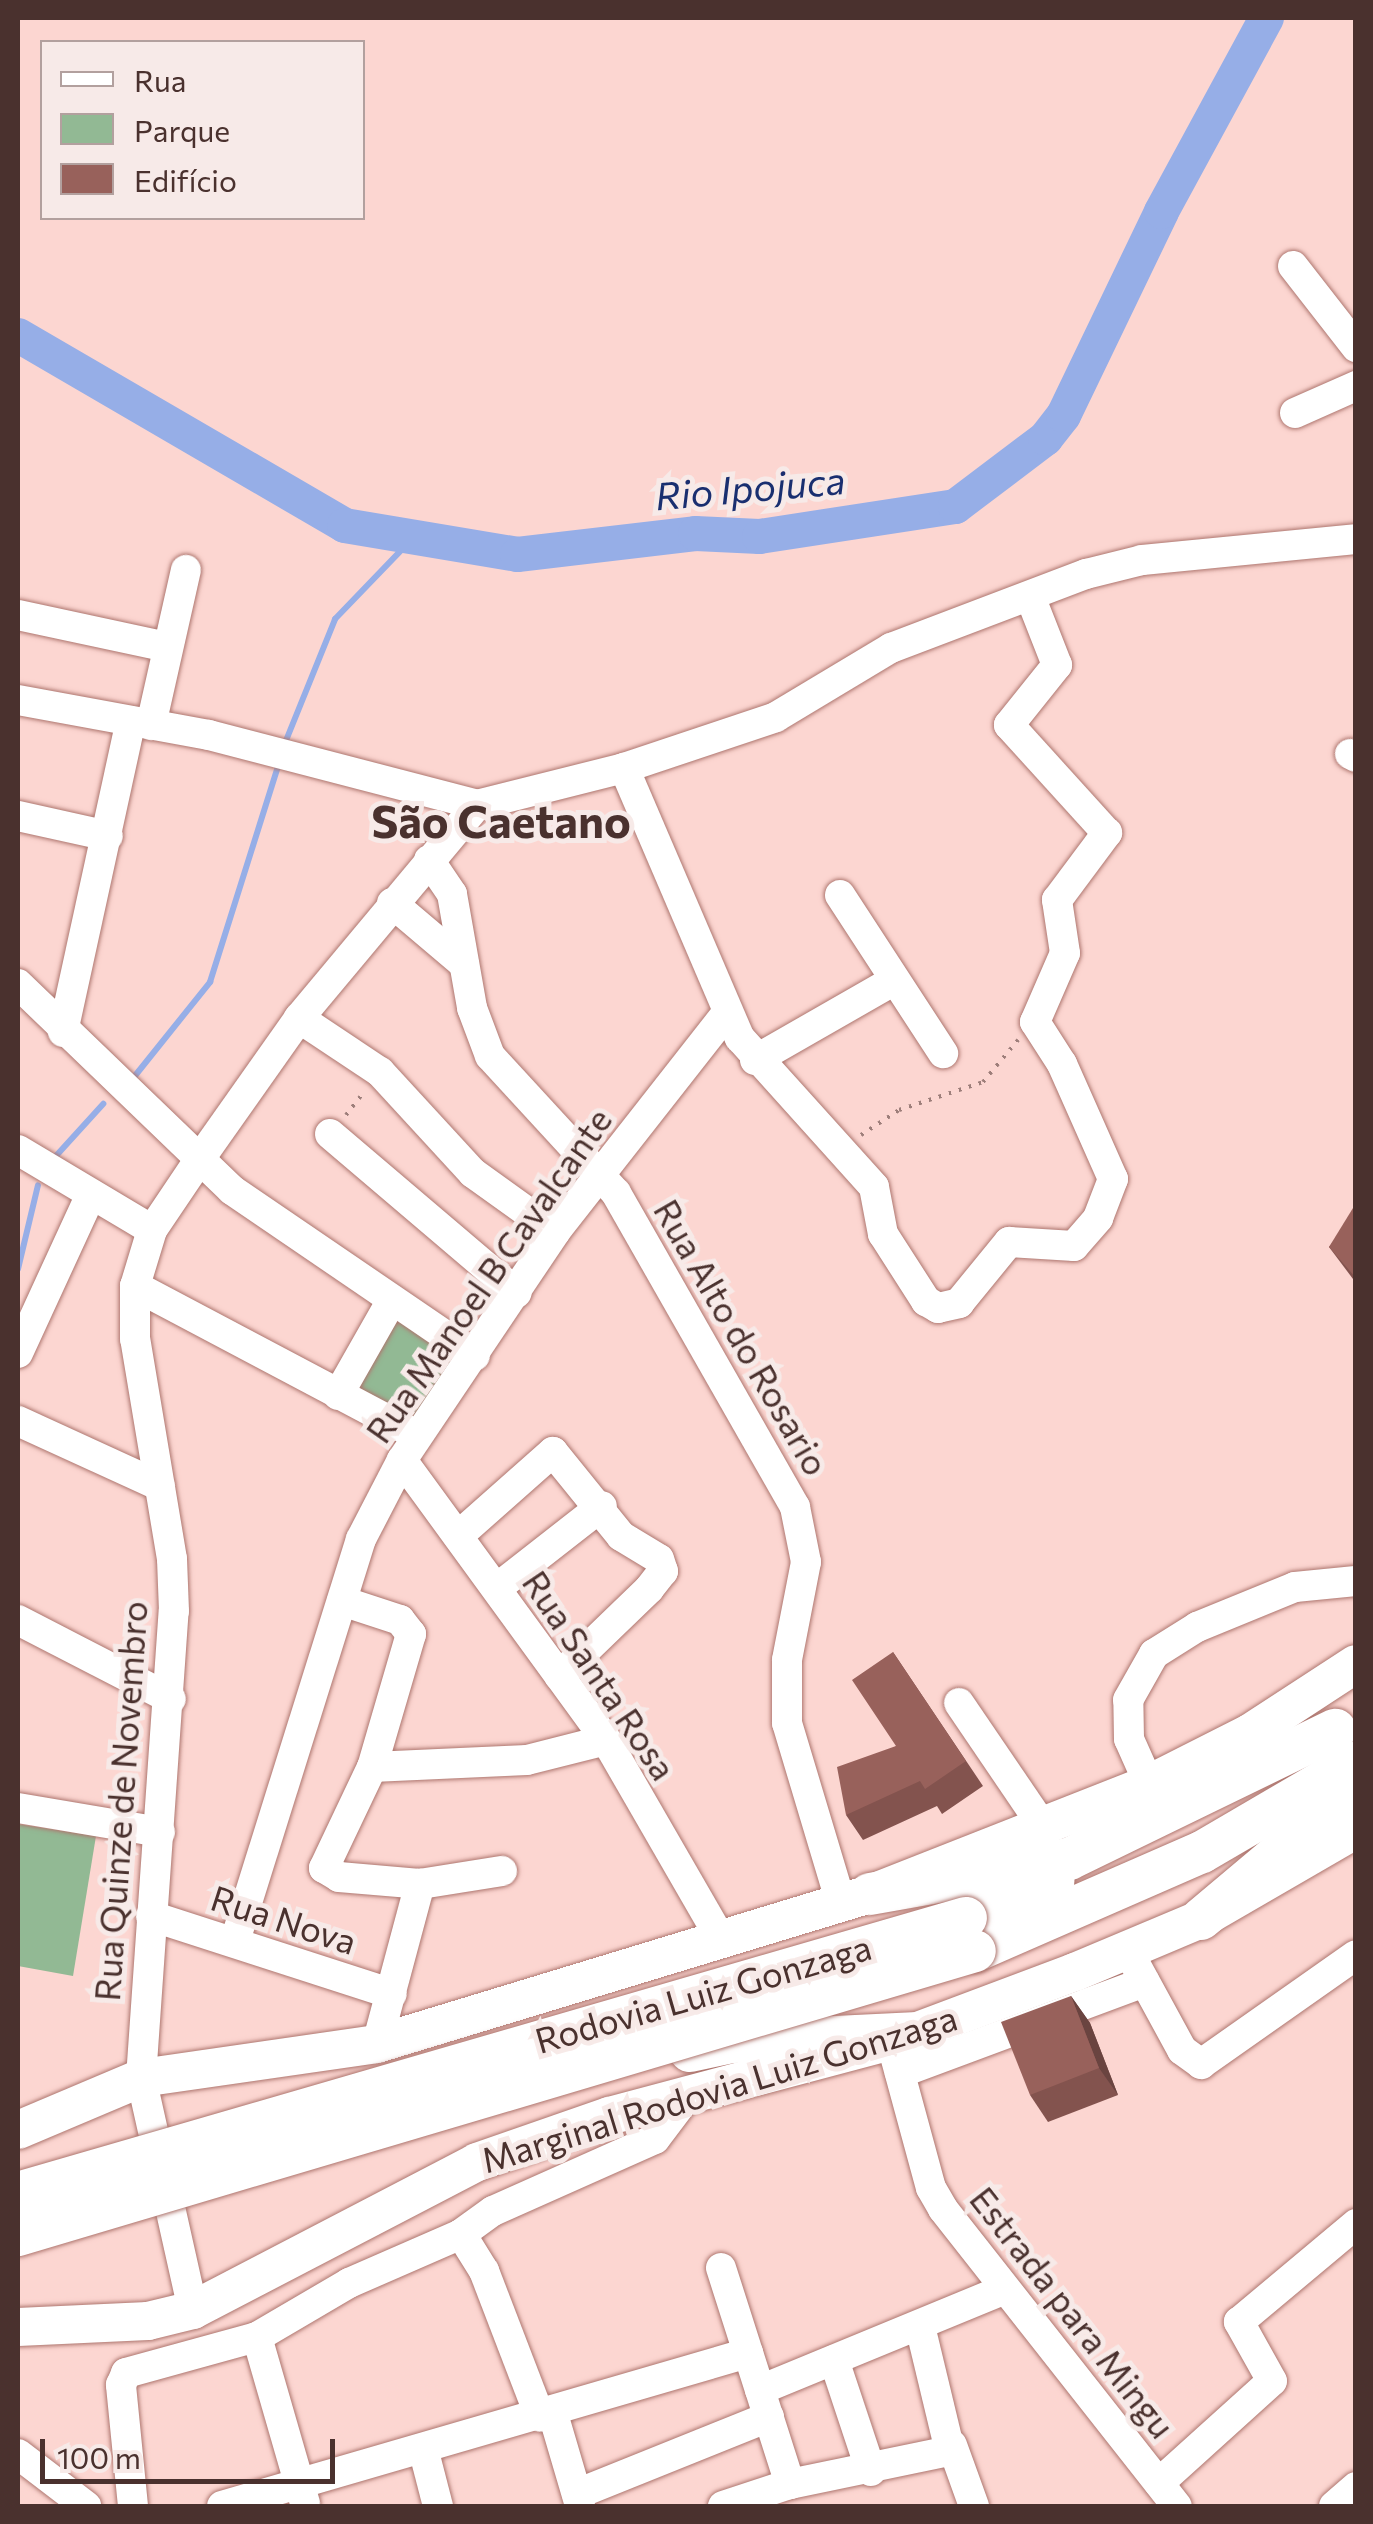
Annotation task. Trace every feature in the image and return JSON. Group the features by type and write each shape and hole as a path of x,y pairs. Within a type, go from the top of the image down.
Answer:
{"highway":[{"path":"856,1899 1070,1858 1348,1736"},
{"name":"Rodovia Luiz Gonzaga","path":"18,2235 494,2092 971,1934 1348,1736"},
{"path":"1201,1919 1356,1789"},
{"name":"Rodovia Luiz Gonzaga","path":"18,2193 971,1934"},
{"path":"494,2092 732,2042 901,2049"}],"main road":[{"path":"18,2130 141,2078 377,2044 856,1899 1149,1784 1250,1733 1356,1664"},
{"name":"Marginal Rodovia Luiz Gonzaga","path":"18,2327 148,2322 193,2310 476,2162 609,2116 901,2049 1136,1965 1201,1919 1356,1829"}],"street":[{"path":"1293,266 1356,347"},
{"path":"1296,413 1356,386"},
{"path":"18,700 302,756 477,805 624,768 788,713 891,648 1030,596 1142,560 1356,539"},
{"path":"62,1032 108,836 167,648 186,570"},
{"path":"624,768 727,1013 756,1060 874,1186 883,1234 916,1288 938,1308 967,1297 992,1257 1009,1242 1074,1246 1112,1191 1109,1164 1035,1022 1066,953 1055,912 1056,900 1107,833 1012,730 1010,720 1057,665 1030,596"},
{"path":"18,616 167,648"},
{"name":"Rua Quinze de Novembro","path":"193,2310 141,2078 151,1916 172,1699 172,1560 135,1339 135,1286 152,1230 299,1018 477,805"},
{"path":"18,816 108,836"},
{"name":"Rua Alto do Rosario","path":"429,860 452,894 464,964 490,1056 600,1174 630,1215 799,1520 806,1562 787,1660 787,1723 856,1899"},
{"path":"840,896 943,1053"},
{"path":"392,903 464,964"},
{"path":"756,1060 893,982"},
{"path":"18,984 62,1032 131,1091 199,1160 476,1356"},
{"name":"Rua Manoel B Cavalcante","path":"235,1941 361,1539 409,1447 476,1356 555,1232 727,1013"},
{"path":"299,1018 380,1072 473,1173 555,1232"},
{"path":"330,1134 516,1293"},
{"path":"18,1150 152,1230"},
{"path":"18,1353 91,1194"},
{"path":"135,1286 338,1395 409,1447"},
{"path":"338,1395 392,1300"},
{"path":"18,1420 160,1486"},
{"name":"Rua Santa Rosa","path":"409,1447 458,1536 606,1740 722,1940"},
{"path":"458,1536 554,1452 602,1506 622,1536 659,1559 664,1572 559,1676"},
{"path":"497,1588 602,1506"},
{"path":"1149,1784 1129,1740 1128,1700 1154,1654 1197,1627 1295,1586 1356,1581"},
{"path":"342,1601 411,1628 372,1767 324,1868 339,1877 420,1884 502,1871"},
{"path":"18,1620 172,1699"},
{"path":"959,1702 1044,1828"},
{"path":"372,1767 527,1760 606,1740"},
{"path":"18,1808 160,1832"},
{"path":"377,2044 420,1884"},
{"name":"Rua Nova","path":"151,1916 392,1994"},
{"path":"1136,1965 1182,2050 1202,2064 1356,1955"},
{"name":"Estrada para Mingu","path":"901,2049 931,2188 1005,2289 1168,2495"},
{"path":"133,2506 121,2385 126,2373 257,2337 349,2282 452,2239 493,2210 655,2138 686,2098"},
{"path":"1168,2495 1272,2382 1239,2322 1356,2224"},
{"path":"452,2239 484,2270 579,2500 764,2403 834,2360 1005,2289"},
{"path":"721,2268 790,2484"},
{"path":"920,2326 952,2445 974,2506"},
{"path":"257,2337 303,2497"},
{"path":"222,2506 303,2497 424,2452 748,2353"},
{"path":"834,2360 871,2470"},
{"path":"723,2506 790,2484 944,2456 952,2445"},
{"path":"424,2452 438,2506"},
{"path":"18,2454 86,2506"}],"path":[{"path":"841,1150 900,1110 983,1082 1035,1022"},
{"path":"330,1134 380,1072"}],"green space":[{"path":"395,1306 468,1357 416,1430 348,1394"},
{"path":"18,1824 96,1836 73,1976 18,1966"}],"building":[{"path":"1353,1208 1356,1212 1356,1278 1329,1247"},
{"path":"893,1652 966,1761 925,1789 920,1781 846,1815 837,1767 896,1746 852,1680"},
{"path":"1071,1996 1099,2068 1030,2095 1001,2022"}],"waterway":[{"name":"Rio Ipojuca","path":"18,335 344,525 517,554 695,533 759,536 955,506 1045,438 1063,415 1161,211 1266,18"},
{"path":"285,743 335,619 414,537"},
{"path":"134,1077 210,982 280,760"},
{"path":"55,1157 103,1104"},
{"path":"18,1269 38,1185"}],"district":[{"name":"São Caetano","path":"501,820"}]}
